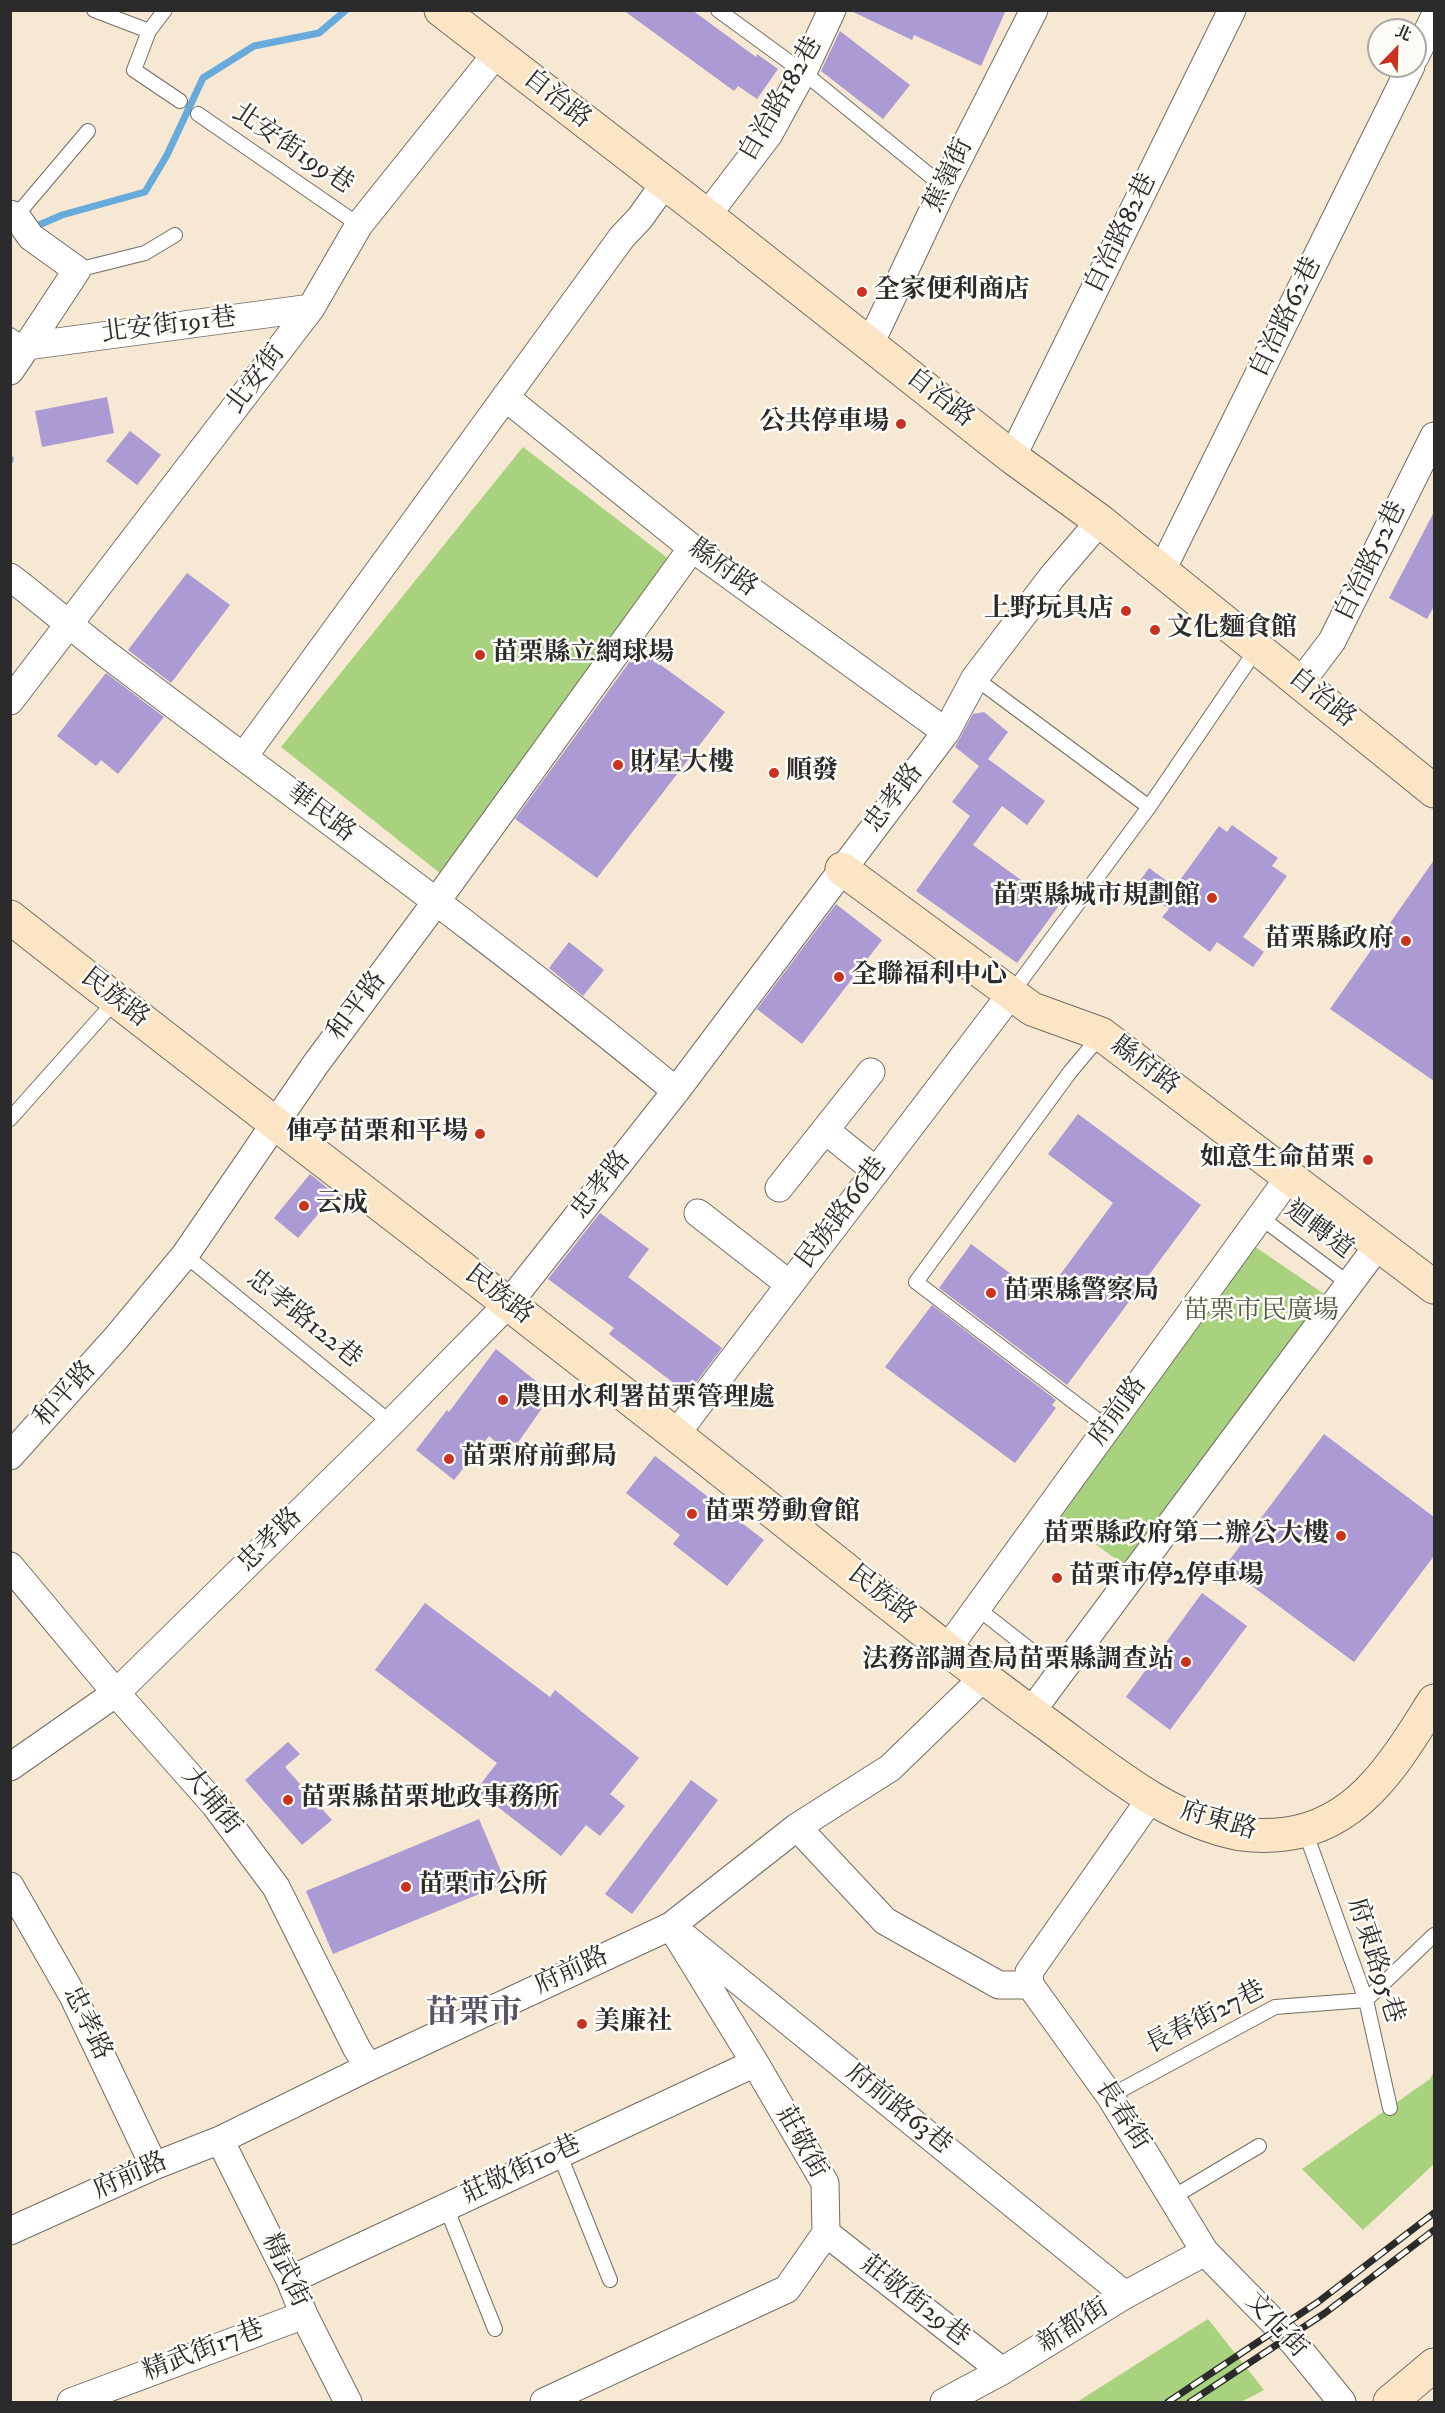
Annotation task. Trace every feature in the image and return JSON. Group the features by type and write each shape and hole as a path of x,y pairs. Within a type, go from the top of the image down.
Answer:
{"street":[{"name":"自治路","path":"441,10 665,183 1012,457 1100,521 1434,791"},
{"name":"自治路182巷","path":"709,218 715,206 769,134 803,72 832,10"},
{"name":"蕉嶺街","path":"870,344 944,187 1035,10"},
{"name":"自治路82巷","path":"1012,457 1232,10"},
{"path":"1427,32 1434,18"},
{"name":"北安街","path":"10,701 71,625 311,308 359,225 496,54"},
{"name":"自治路62巷","path":"1162,570 1405,78"},
{"path":"244,756 622,237 640,218 665,183"},
{"path":"10,371 19,340 77,270 20,223"},
{"name":"北安街191巷","path":"19,340 311,308"},
{"name":"縣府路","path":"505,397 692,548 946,732"},
{"name":"自治路52巷","path":"1301,682 1332,641 1434,436"},
{"name":"忠孝路","path":"10,1767 116,1693 391,1423 508,1304 676,1091 946,732 975,678 1052,577 1100,521"},
{"name":"和平路","path":"10,1456 117,1337 185,1255 315,1065 692,548"},
{"name":"華民路","path":"10,577 107,655 436,902 676,1091"},
{"name":"縣府路","path":"842,869 1032,1010 1101,1034 1434,1287"},
{"name":"民族路","path":"10,917 676,1434 984,1677"},
{"name":"民族路66巷","path":"676,1434 1011,994"},
{"path":"779,1188 871,1072"},
{"path":"825,1130 876,1171"},
{"name":"府前路","path":"948,1648 1290,1176"},
{"path":"698,1212 789,1284"},
{"path":"1031,1712 1378,1244"},
{"name":"大埔街","path":"10,1566 116,1693 215,1805 276,1887 357,2049 369,2067"},
{"name":"府前路","path":"10,2231 154,2166 220,2140 369,2067 671,1926 797,1827 890,1768 984,1677"},
{"name":"府東路","path":"984,1677 1151,1798 1191,1820 1243,1834 1269,1836 1305,1831 1344,1814 1393,1764 1434,1701"},
{"path":"797,1827 885,1921 999,1985 1030,1985 1029,1972 1151,1798"},
{"name":"忠孝路","path":"10,1886 74,1996 154,2166"},
{"name":"莊敬街","path":"671,1926 825,2183 826,2232"},
{"name":"府前路63巷","path":"671,1926 1125,2295"},
{"name":"長春街","path":"1030,1985 1110,2096 1205,2252"},
{"name":"莊敬街10巷","path":"290,2280 755,2063"},
{"name":"精武街","path":"220,2140 348,2403"},
{"path":"544,2403 574,2396 787,2289 826,2232"},
{"name":"莊敬街29巷","path":"826,2232 1002,2371"},
{"name":"新都街","path":"944,2403 1002,2371 1125,2295 1205,2252"},
{"name":"文化街","path":"1205,2252 1294,2343 1342,2403"},
{"name":"精武街17巷","path":"71,2403 304,2315"},
{"path":"1390,2403 1434,2365"}],"lane":[{"path":"94,10 149,31"},
{"path":"165,10 149,31 134,70 180,101"},
{"path":"718,10 803,72 944,187"},
{"name":"北安街199巷","path":"198,114 359,225"},
{"path":"20,223 88,131"},
{"path":"77,270 145,253 175,235"},
{"path":"1011,994 1149,807 1258,647"},
{"path":"975,678 1149,807"},
{"path":"10,1119 116,1000"},
{"path":"1101,1034 1070,1072 916,1282 1108,1428"},
{"name":"迴轉道","path":"1260,1217 1348,1283"},
{"name":"忠孝路122巷","path":"185,1255 391,1423"},
{"path":"977,1608 1060,1673"},
{"name":"府東路95巷","path":"1305,1831 1366,2000 1390,2108"},
{"path":"1366,2000 1434,1935"},
{"name":"長春街27巷","path":"1110,2096 1275,2007 1366,2000"},
{"path":"1173,2197 1258,2146"},
{"path":"559,2153 610,2280"},
{"path":"446,2207 495,2329"}],"green space":[{"name":"苗栗縣立網球場","path":"523,447 674,563 441,874 281,747"},
{"name":"苗栗市民廣場","path":"1254,1246 1330,1298 1123,1564 1058,1517"},
{"path":"1434,2071 1434,2164 1363,2230 1302,2169 1430,2079"},
{"path":"1208,2319 1264,2390 1241,2402 1077,2402"}],"building":[{"path":"623,10 692,10 756,57 757,54 778,69 757,99 738,86 734,91"},
{"path":"849,10 1006,10 981,66 914,35 912,40"},
{"path":"840,31 910,85 883,119 821,71"},
{"path":"107,397 114,433 42,447 35,411"},
{"path":"130,431 161,455 137,485 106,461"},
{"path":"1434,512 1434,606 1427,619 1389,598"},
{"path":"187,573 230,605 171,683 128,650"},
{"name":"財星大樓","path":"639,649 725,712 597,878 515,819"},
{"path":"106,673 164,717 118,774 101,760 96,766 57,736"},
{"path":"984,712 1008,732 988,759 1045,801 1027,825 1002,806 973,845 1058,907 1017,963 916,891 970,816 952,802 979,766 955,747 973,714"},
{"name":"苗栗縣城市規劃館","path":"1232,825 1278,858 1272,866 1287,876 1243,937 1264,952 1253,967 1217,942 1210,952 1162,917 1169,909 1136,886 1149,868 1175,887 1219,826 1227,832"},
{"name":"苗栗縣政府","path":"1434,860 1434,1081 1330,1009"},
{"path":"836,904 882,940 802,1044 757,1009"},
{"path":"569,942 604,970 583,996 549,968"},
{"name":"苗栗縣警察局","path":"1078,1114 1201,1205 1067,1385 939,1288 971,1244 1043,1298 1113,1203 1048,1154"},
{"name":"云成","path":"310,1174 335,1194 298,1238 274,1218"},
{"path":"600,1213 649,1249 628,1277 722,1348 694,1385 679,1387 609,1334 614,1328 548,1279"},
{"path":"932,1305 1056,1400 1052,1405 1056,1408 1015,1463 885,1367"},
{"name":"農田水利署苗栗管理處","path":"496,1349 552,1394 510,1454 489,1436 454,1480 416,1450 447,1410 449,1412"},
{"name":"苗栗縣政府第二辦公大樓","path":"1324,1434 1434,1517 1434,1556 1354,1662 1225,1566"},
{"name":"苗栗勞動會館","path":"655,1456 764,1540 727,1586 673,1544 680,1535 626,1493"},
{"name":"法務部調查局苗栗縣調查站","path":"1202,1593 1247,1626 1170,1730 1126,1697"},
{"path":"425,1603 550,1697 555,1690 639,1758 610,1794 625,1806 600,1836 586,1825 561,1856 476,1790 497,1763 375,1670"},
{"name":"苗栗縣苗栗地政事務所","path":"288,1742 300,1754 285,1767 332,1820 302,1845 245,1780"},
{"path":"691,1780 718,1800 632,1914 605,1894"},
{"name":"苗栗市公所","path":"479,1819 506,1883 333,1954 306,1891"}],"waterway":[{"path":"32,228 62,215 145,192 167,155 203,78 254,46 319,33 346,10"}],"railway":[{"path":"1168,2402 1318,2302 1434,2213"},
{"path":"1190,2402 1325,2313 1434,2230"}],"place":[{"name":"全家便利商店","path":"862,292"},
{"name":"公共停車場","path":"901,424"},
{"name":"上野玩具店","path":"1126,611"},
{"name":"文化麵食館","path":"1155,630"},
{"name":"苗栗縣立網球場","path":"480,655"},
{"name":"財星大樓","path":"618,765"},
{"name":"順發","path":"774,773"},
{"name":"苗栗縣城市規劃館","path":"1212,898"},
{"name":"苗栗縣政府","path":"1406,941"},
{"name":"全聯福利中心","path":"839,977"},
{"name":"俥亭苗栗和平場","path":"480,1134"},
{"name":"如意生命苗栗","path":"1368,1160"},
{"name":"云成","path":"304,1206"},
{"name":"苗栗縣警察局","path":"991,1293"},
{"name":"農田水利署苗栗管理處","path":"503,1400"},
{"name":"苗栗府前郵局","path":"449,1459"},
{"name":"苗栗勞動會館","path":"692,1514"},
{"name":"苗栗縣政府第二辦公大樓","path":"1341,1536"},
{"name":"苗栗市停2停車場","path":"1057,1578"},
{"name":"法務部調查局苗栗縣調查站","path":"1186,1662"},
{"name":"苗栗縣苗栗地政事務所","path":"288,1800"},
{"name":"苗栗市公所","path":"406,1887"},
{"name":"美廉社","path":"582,2024"}],"district":[{"name":"苗栗市","path":"474,2015"}]}
